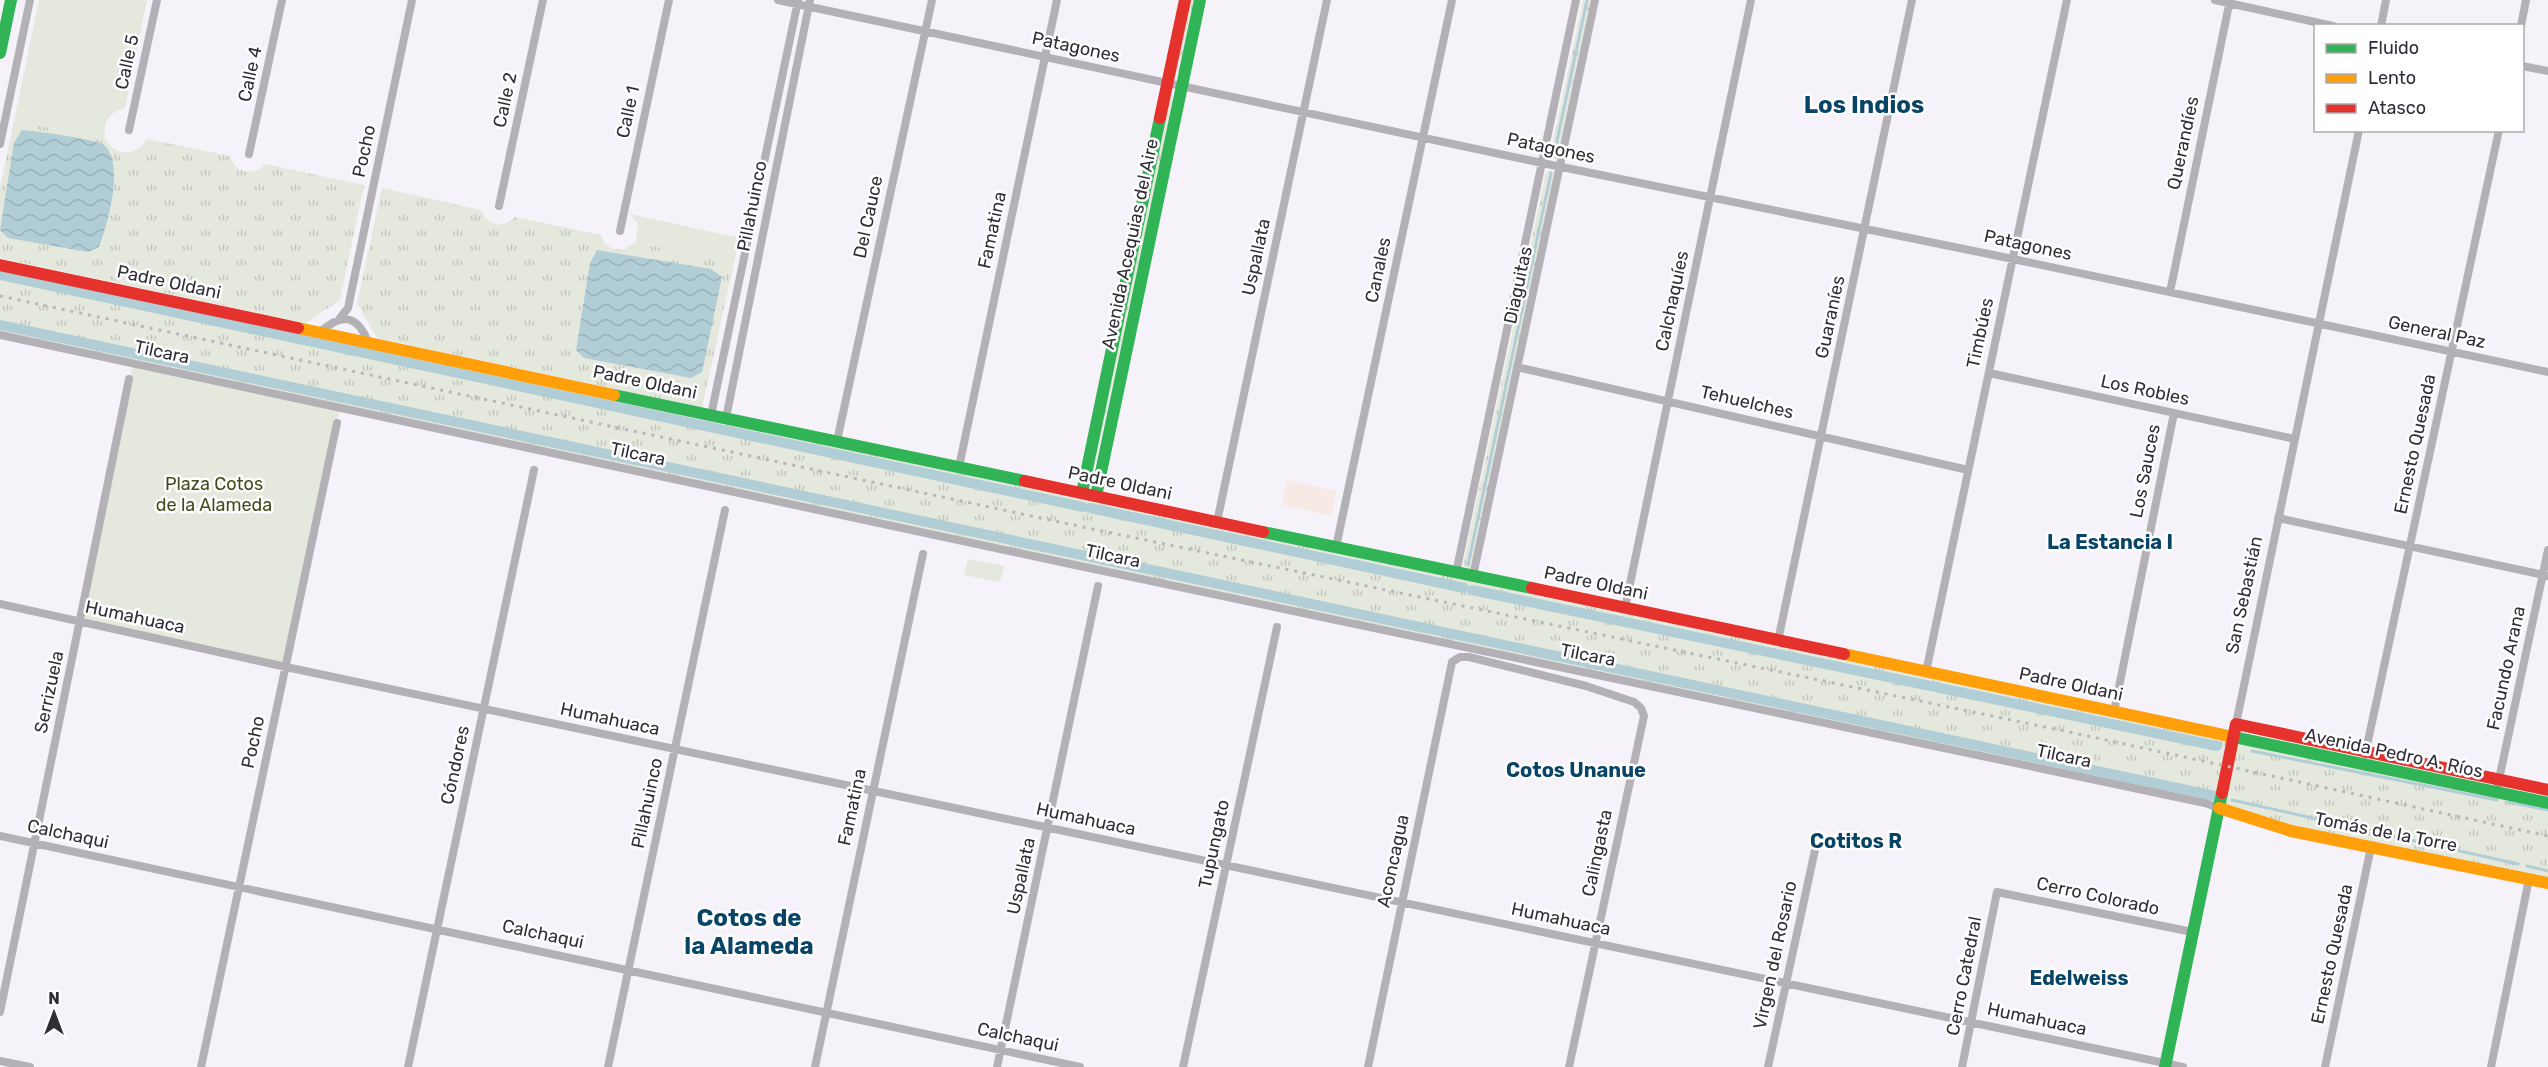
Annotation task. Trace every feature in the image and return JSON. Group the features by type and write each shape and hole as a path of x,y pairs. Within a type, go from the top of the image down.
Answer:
{"main road":[{"path":"0,53 11,0"},
{"name":"Avenida Acequias del Aire","path":"1082,493 1185,0"},
{"name":"Avenida Acequias del Aire","path":"1096,496 1200,0"},
{"name":"Padre Oldani","path":"0,265 2233,737"},
{"name":"San Sebastián","path":"2165,1065 2236,724"},
{"name":"Avenida Pedro A. Ríos","path":"2236,724 2548,790"},
{"name":"Avenida Pedro A. Ríos","path":"2233,737 2548,803"},
{"name":"Tomás de la Torre","path":"2219,808 2291,831 2548,883"}],"street":[{"path":"0,144 30,0"},
{"name":"Calle 5","path":"129,130 157,0"},
{"name":"Calle 4","path":"249,154 282,0"},
{"name":"Pocho","path":"320,332 331,321 340,318 348,308 412,0"},
{"name":"Calle 2","path":"500,206 543,0"},
{"name":"Calle 1","path":"620,231 669,0"},
{"name":"Patagones","path":"778,0 810,3 925,32 1423,138 2319,323"},
{"name":"Del Cauce","path":"837,441 932,0"},
{"name":"Famatina","path":"959,467 1057,0"},
{"name":"Uspallata","path":"1217,522 1327,0"},
{"name":"Canales","path":"1336,547 1452,0"},
{"name":"Diaguitas","path":"1456,573 1576,0"},
{"name":"Diaguitas","path":"1473,576 1595,0"},
{"name":"Calchaquíes","path":"1625,608 1751,0"},
{"name":"Guaraníes","path":"1778,640 1912,0"},
{"name":"Timbúes","path":"1926,672 2067,0"},
{"path":"2215,0 2324,24"},
{"path":"2381,24 2386,0"},
{"path":"2521,24 2526,0"},
{"name":"Pillahuinco","path":"711,415 798,2"},
{"name":"Querandíes","path":"2170,292 2229,2"},
{"name":"Pillahuinco","path":"726,418 810,3"},
{"path":"2524,66 2548,71"},
{"name":"San Sebastián","path":"2236,724 2359,132"},
{"name":"Ernesto Quesada","path":"2363,764 2499,132"},
{"path":"348,308 368,342"},
{"path":"340,318 355,321"},
{"name":"General Paz","path":"2319,323 2548,372"},
{"name":"Tilcara","path":"0,334 1092,569 1651,684 2205,803 2219,808"},
{"name":"Tehuelches","path":"1517,368 1968,470"},
{"name":"Los Robles","path":"1989,373 2295,439"},
{"name":"Serrizuela","path":"0,1012 129,380"},
{"name":"Los Sauces","path":"2114,712 2174,413"},
{"name":"Pocho","path":"201,1067 337,423"},
{"name":"Cóndores","path":"408,1067 534,470"},
{"name":"Pillahuinco","path":"608,1067 724,510"},
{"path":"2278,518 2545,575"},
{"name":"Facundo Arana","path":"2496,792 2545,575 2548,550"},
{"name":"Famatina","path":"815,1067 923,554"},
{"name":"Uspallata","path":"997,1067 1098,586"},
{"name":"Humahuaca","path":"0,604 286,667 2182,1067"},
{"name":"Tupungato","path":"1183,1067 1277,627"},
{"name":"Tilcara","path":"1452,662 1460,657 1469,657 1586,686 1634,702 1641,708 1644,716"},
{"name":"Aconcagua","path":"1368,1067 1452,662"},
{"name":"Calingasta","path":"1569,1067 1644,716"},
{"name":"Calchaqui","path":"0,836 1080,1067"},
{"name":"Ernesto Quesada","path":"2325,1067 2371,847"},
{"name":"Virgen del Rosario","path":"1768,1067 1815,850"},
{"path":"2491,1067 2529,879"},
{"name":"Cerro Colorado","path":"1997,892 2192,932"},
{"name":"Cerro Catedral","path":"1962,1067 1997,892"},
{"path":"0,1061 30,1067"}],"shaded area":[{"path":"1287,480 1337,491 1331,516 1282,505"}],"green space":[{"path":"39,0 147,0 125,108 108,118 104,132 105,138 14,121"},
{"path":"1190,0 1195,0 1179,72 1177,72"},
{"path":"1583,0 1593,0 1559,158 1554,159 1550,155"},
{"path":"1170,98 1174,98 1093,474 1091,472"},
{"path":"14,121 105,138 114,149 120,151 132,152 147,139 230,156 236,166 245,171 255,171 265,164 364,185 340,300 306,323 0,258 0,188"},
{"path":"1550,170 1555,172 1472,567 1467,569 1463,565 1546,172"},
{"path":"382,188 481,210 487,219 496,224 505,223 515,217 601,235 605,244 613,249 623,250 636,242 734,263 702,408 377,338 357,303"},
{"path":"630,214 739,238 734,263 636,242 638,224"},
{"path":"0,265 2548,803 2548,883 2291,831 2205,803 0,335"},
{"name":"Plaza Cotos de la Alameda","path":"133,363 340,407 286,667 80,622"},
{"path":"968,559 1004,566 1000,582 964,575"}],"water":[{"path":"22,130 90,140 104,145 110,154 113,165 113,194 107,224 99,247 88,252 8,238 0,230 14,143"},
{"path":"597,250 711,269 722,277 702,372 691,378 584,358 576,350 590,263"}],"waterway":[{"path":"1554,155 1587,0"},
{"path":"1468,565 1551,173"},
{"path":"0,275 1083,507"},
{"path":"0,325 2215,796"},
{"path":"1090,508 1464,588"},
{"path":"1472,590 2217,746"},
{"path":"2252,751 2497,800"},
{"path":"2232,800 2518,864"},
{"path":"2508,802 2548,810"},
{"path":"2527,866 2548,871"}],"railway":[{"path":"0,296 1083,527 2069,732 2548,836"}],"traffic: fast":[{"path":"0,53 11,0"},
{"path":"1096,496 1200,0"},
{"path":"1082,493 1160,118"},
{"path":"614,395 1025,481"},
{"path":"1263,532 1532,588"},
{"path":"2229,736 2548,803"},
{"path":"2165,1067 2222,793"}],"traffic: slow":[{"path":"298,328 614,395"},
{"path":"1844,654 2229,736"},
{"path":"2219,808 2291,831 2548,883"}],"traffic: jam":[{"path":"1160,118 1185,0"},
{"path":"0,265 298,328"},
{"path":"1025,481 1263,532"},
{"path":"1532,588 1844,654"},
{"path":"2222,793 2236,724 2548,790"}],"district":[{"name":"Los Indios","path":"1864,105"},
{"name":"La Estancia I","path":"2110,542"},
{"name":"Cotos Unanue","path":"1576,770"},
{"name":"Cotitos R","path":"1856,841"},
{"name":"Cotos de la Alameda","path":"749,932"},
{"name":"Edelweiss","path":"2079,978"}]}
